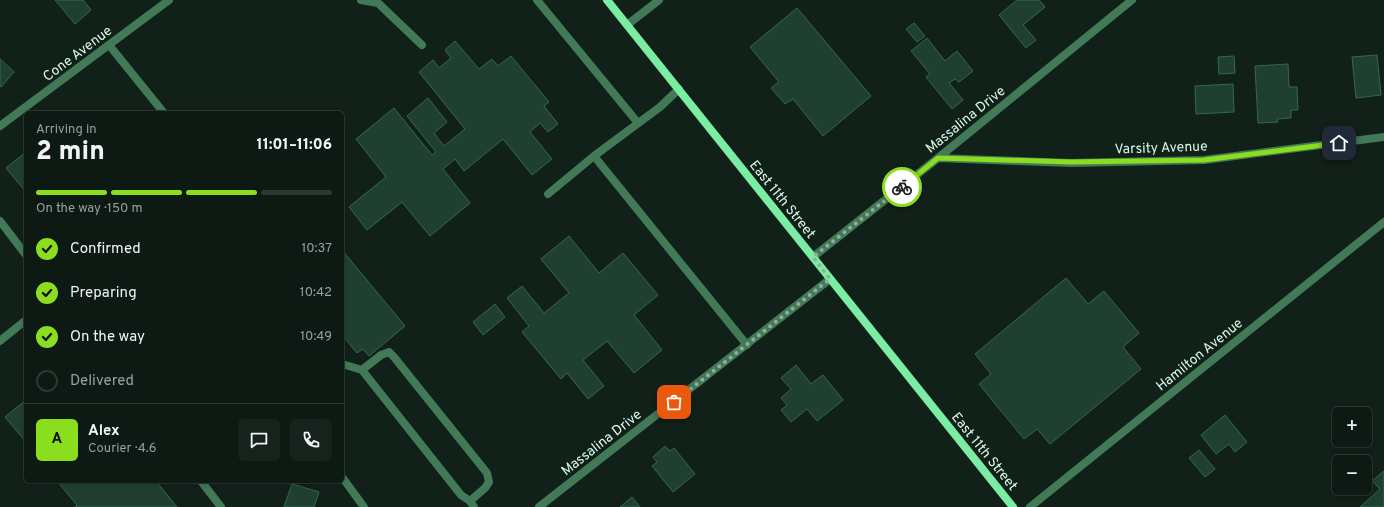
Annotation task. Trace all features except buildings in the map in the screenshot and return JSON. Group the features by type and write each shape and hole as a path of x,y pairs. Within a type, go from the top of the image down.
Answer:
{"main road":[{"name":"East 11th Street","path":"607,0 1013,507"}],"street":[{"name":"Cone Avenue","path":"0,126 169,0"},
{"path":"361,0 378,3 422,45"},
{"path":"537,0 638,123"},
{"path":"627,25 659,0"},
{"name":"Massalina Drive","path":"813,257 938,158 1132,0"},
{"path":"109,45 162,111"},
{"path":"548,194 594,156 660,107 679,89"},
{"name":"Varsity Avenue","path":"938,158 1071,162 1204,160 1384,137"},
{"path":"594,156 747,344"},
{"path":"0,221 24,253"},
{"name":"Hamilton Avenue","path":"1030,507 1384,222"},
{"name":"Massalina Drive","path":"539,507 830,279"},
{"path":"0,341 24,322"},
{"path":"344,365 362,370 461,496 472,504 489,482 488,472 394,357 389,352 381,355 362,370"},
{"path":"344,480 364,507"},
{"path":"203,483 221,507"}],"way so far":[{"path":"674,402 830,279 813,257 902,187"}],"route":[{"path":"902,187 938,158 1071,162 1204,160 1339,143"}]}
